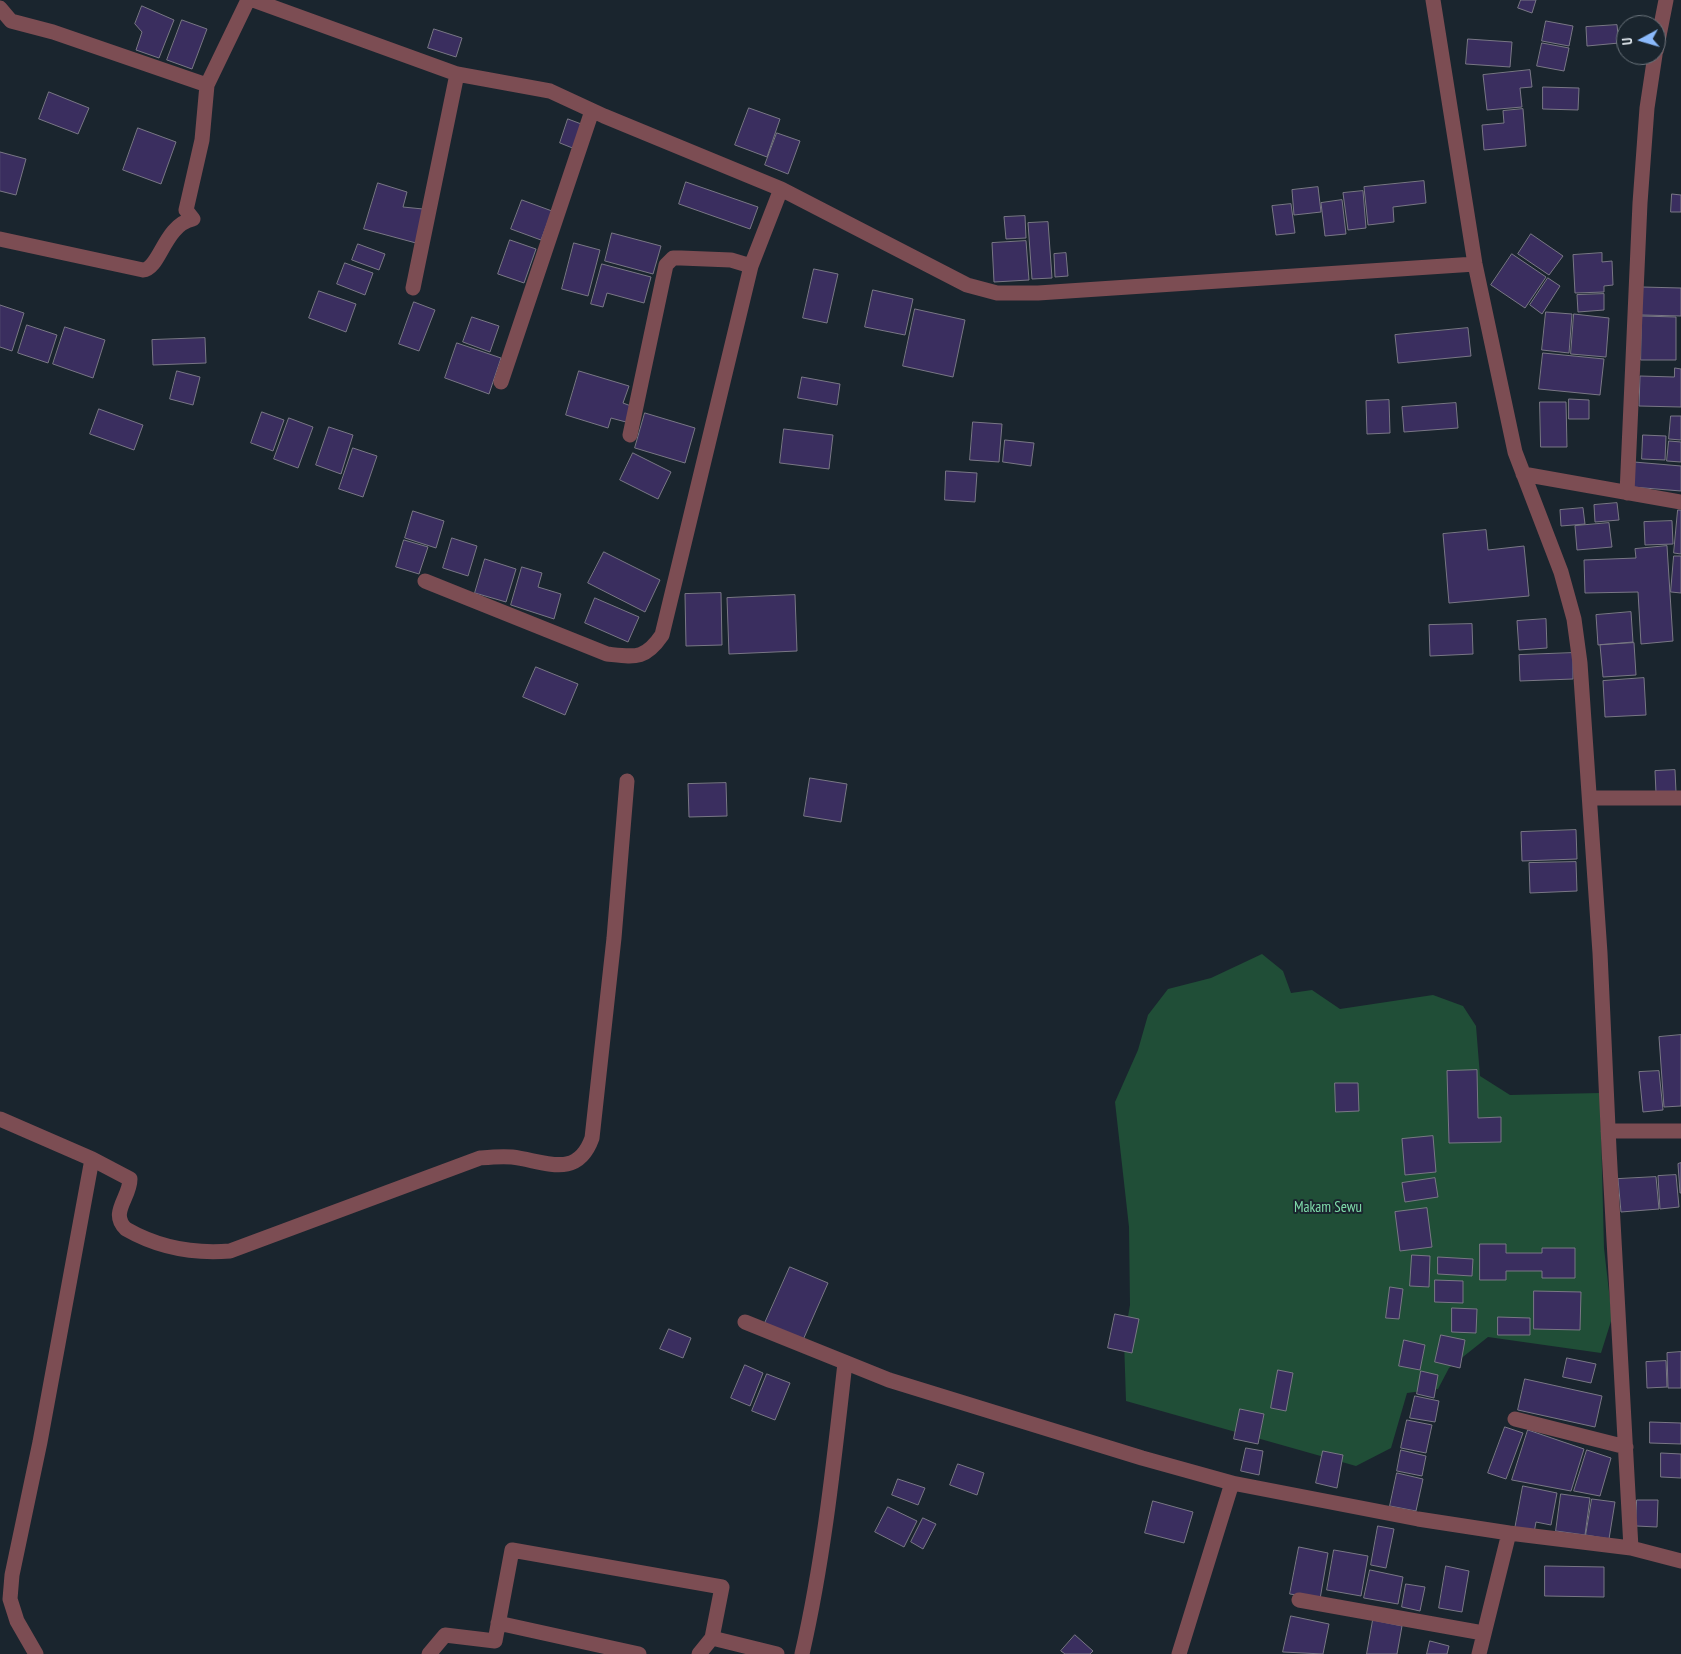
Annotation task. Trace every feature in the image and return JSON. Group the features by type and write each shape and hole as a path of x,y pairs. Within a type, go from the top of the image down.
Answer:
{"street":[{"path":"0,240 148,270 154,265 162,246 172,233 184,222 193,220 186,210 202,140 207,85 248,0"},
{"path":"252,0 457,74 550,91 592,111 781,189 967,285 997,293 1475,264"},
{"path":"1433,0 1475,264 1514,452 1562,572 1574,619 1580,663 1600,953 1631,1548"},
{"path":"1663,15 1666,0"},
{"path":"0,8 11,20 53,32 207,85"},
{"path":"1627,493 1640,203 1647,108 1653,65"},
{"path":"413,288 457,74"},
{"path":"501,382 592,111"},
{"path":"425,582 607,654 632,657 651,650 662,635 751,266 781,189"},
{"path":"630,435 666,265 673,258 681,258 731,260 751,266"},
{"path":"1523,474 1681,502"},
{"path":"0,1119 92,1159 130,1179 118,1217 126,1229 178,1250 204,1253 230,1251 480,1158 512,1157 555,1166 580,1160 588,1150 592,1138 614,938 627,781"},
{"path":"1590,798 1681,798"},
{"path":"1608,1131 1681,1131"},
{"path":"36,1654 17,1621 10,1599 12,1576 40,1442 92,1159"},
{"path":"745,1322 888,1380 1050,1432 1232,1483 1418,1519 1509,1533 1631,1548 1681,1561"},
{"path":"802,1654 811,1614 831,1492 845,1363"},
{"path":"1515,1419 1626,1447"},
{"path":"1179,1654 1232,1483"},
{"path":"1479,1654 1509,1533"},
{"path":"429,1654 445,1635 495,1641 512,1550 722,1588 712,1638 699,1654"},
{"path":"1299,1600 1483,1632"},
{"path":"498,1623 639,1654"},
{"path":"712,1638 777,1654"}],"green space":[{"name":"Makam Sewu","path":"1262,954 1283,971 1291,993 1312,990 1340,1009 1433,995 1463,1006 1476,1026 1480,1076 1510,1095 1600,1093 1604,1248 1612,1318 1601,1353 1488,1337 1449,1368 1438,1389 1407,1393 1391,1448 1356,1466 1126,1401 1124,1340 1130,1305 1129,1227 1115,1102 1138,1050 1148,1015 1168,989 1211,978"}],"building":[{"path":"1521,0 1536,0 1532,13 1518,8"},
{"path":"142,6 174,20 159,58 136,50 142,32 135,24"},
{"path":"182,20 207,29 192,69 167,60"},
{"path":"1546,21 1573,26 1569,46 1542,41"},
{"path":"1616,25 1616,43 1587,46 1586,27"},
{"path":"434,29 462,38 456,57 428,48"},
{"path":"1468,39 1512,42 1510,67 1466,64"},
{"path":"1542,43 1569,48 1564,71 1537,66"},
{"path":"1530,70 1532,87 1520,88 1522,107 1487,110 1483,75"},
{"path":"1543,87 1579,88 1578,110 1543,109"},
{"path":"49,92 89,108 78,134 39,119"},
{"path":"749,108 780,119 767,157 735,145"},
{"path":"1523,109 1526,146 1484,150 1482,125 1504,123 1503,111"},
{"path":"568,119 584,125 575,149 560,143"},
{"path":"138,128 176,142 161,184 123,170"},
{"path":"777,133 800,141 788,174 765,165"},
{"path":"0,152 26,159 16,195 0,191"},
{"path":"1424,181 1426,203 1393,207 1394,222 1368,225 1364,187"},
{"path":"686,182 758,207 750,229 679,204"},
{"path":"378,183 407,192 403,207 423,209 416,243 364,229"},
{"path":"1318,187 1321,212 1294,215 1292,190"},
{"path":"1363,191 1366,228 1348,230 1343,193"},
{"path":"1672,194 1681,195 1681,212 1671,212"},
{"path":"522,200 552,211 541,240 511,229"},
{"path":"1342,200 1346,234 1325,236 1321,203"},
{"path":"1291,204 1295,233 1276,235 1272,206"},
{"path":"1025,216 1026,238 1006,239 1004,217"},
{"path":"1048,222 1052,278 1032,279 1028,223"},
{"path":"612,233 661,246 653,274 605,261"},
{"path":"1531,234 1563,256 1549,275 1518,254"},
{"path":"510,240 536,249 524,283 498,274"},
{"path":"1026,241 1029,280 994,282 992,243"},
{"path":"574,243 600,250 588,296 562,289"},
{"path":"358,244 385,254 379,270 352,260"},
{"path":"1066,253 1068,276 1055,277 1054,254"},
{"path":"1602,253 1602,262 1612,261 1613,285 1604,286 1604,292 1575,293 1573,255"},
{"path":"1512,254 1546,277 1525,308 1491,285"},
{"path":"345,263 373,273 365,295 337,284"},
{"path":"602,264 651,277 644,303 607,293 603,307 591,304"},
{"path":"814,269 838,274 827,323 803,318"},
{"path":"1548,278 1560,286 1542,314 1530,305"},
{"path":"1642,287 1681,288 1681,316 1642,315"},
{"path":"873,290 913,299 905,335 865,327"},
{"path":"319,291 356,304 346,332 309,318"},
{"path":"1604,294 1604,310 1578,312 1577,295"},
{"path":"414,302 435,310 419,351 399,344"},
{"path":"0,305 24,313 12,351 0,347"},
{"path":"915,309 965,320 953,377 903,366"},
{"path":"1546,312 1572,314 1569,353 1542,350"},
{"path":"1574,314 1609,318 1606,357 1571,354"},
{"path":"1642,316 1676,317 1676,360 1641,360"},
{"path":"472,317 499,326 490,352 463,342"},
{"path":"27,325 57,335 48,363 18,353"},
{"path":"65,327 105,340 93,378 53,364"},
{"path":"1468,328 1471,356 1398,363 1395,335"},
{"path":"205,338 206,363 153,365 152,340"},
{"path":"457,343 501,358 489,394 445,378"},
{"path":"1543,353 1604,359 1600,395 1539,389"},
{"path":"1675,368 1681,369 1681,407 1639,406 1640,376 1674,377"},
{"path":"177,371 200,377 193,405 170,399"},
{"path":"579,371 629,386 623,403 631,406 626,422 611,418 608,428 566,415"},
{"path":"802,377 840,384 837,405 798,398"},
{"path":"1569,399 1589,400 1589,419 1569,419"},
{"path":"1389,400 1390,433 1367,434 1366,401"},
{"path":"1540,402 1566,402 1567,447 1541,447"},
{"path":"1456,403 1458,428 1404,432 1402,407"},
{"path":"99,409 143,425 134,450 90,434"},
{"path":"262,412 284,420 273,451 251,443"},
{"path":"645,413 695,428 685,463 635,448"},
{"path":"1671,416 1681,416 1681,440 1669,439"},
{"path":"289,418 313,427 298,468 274,459"},
{"path":"973,422 1002,424 999,462 970,460"},
{"path":"329,427 353,435 341,474 316,465"},
{"path":"784,429 833,435 829,469 780,463"},
{"path":"1643,435 1666,436 1665,460 1642,459"},
{"path":"1005,440 1034,443 1031,466 1003,462"},
{"path":"1669,441 1681,442 1681,462 1667,461"},
{"path":"353,448 377,456 363,497 339,489"},
{"path":"633,453 671,472 658,499 620,480"},
{"path":"1634,462 1681,466 1681,491 1632,487"},
{"path":"946,471 977,473 975,502 945,500"},
{"path":"1617,503 1619,520 1595,522 1594,505"},
{"path":"1583,508 1585,524 1561,526 1560,510"},
{"path":"1678,510 1681,510 1681,554 1674,553"},
{"path":"413,511 444,521 436,548 405,538"},
{"path":"1672,521 1673,544 1645,545 1644,522"},
{"path":"1609,523 1612,547 1577,550 1575,526"},
{"path":"1486,530 1488,550 1524,546 1529,596 1449,603 1443,534"},
{"path":"452,538 477,546 468,576 443,568"},
{"path":"404,540 428,547 419,574 396,567"},
{"path":"1667,546 1673,641 1641,644 1638,592 1585,593 1584,560 1636,558 1635,549"},
{"path":"604,552 660,580 645,612 588,583"},
{"path":"1674,556 1681,556 1681,593 1671,592"},
{"path":"485,559 516,569 506,602 475,593"},
{"path":"522,567 542,573 538,587 561,594 554,619 511,605"},
{"path":"721,593 722,645 686,646 685,594"},
{"path":"795,595 797,651 729,654 727,598"},
{"path":"595,598 639,617 628,642 585,623"},
{"path":"1631,612 1633,642 1598,645 1596,615"},
{"path":"1546,619 1547,648 1519,650 1517,621"},
{"path":"1472,624 1473,654 1430,656 1429,625"},
{"path":"1634,643 1636,675 1603,677 1600,645"},
{"path":"1573,653 1573,679 1520,681 1519,655"},
{"path":"536,667 578,684 565,715 523,697"},
{"path":"1644,678 1646,715 1605,717 1603,681"},
{"path":"1675,770 1676,792 1656,793 1655,771"},
{"path":"810,778 847,784 841,822 804,816"},
{"path":"726,783 727,816 689,817 688,784"},
{"path":"1576,830 1577,859 1522,861 1521,832"},
{"path":"1576,862 1577,891 1530,893 1529,863"},
{"path":"1681,1035 1681,1106 1664,1107 1659,1037"},
{"path":"1477,1070 1478,1118 1501,1117 1501,1142 1449,1143 1447,1071"},
{"path":"1659,1071 1663,1110 1643,1112 1639,1072"},
{"path":"1335,1083 1358,1083 1359,1111 1336,1112"},
{"path":"1433,1136 1436,1172 1405,1175 1402,1139"},
{"path":"1681,1163 1681,1193 1680,1193 1678,1164"},
{"path":"1676,1175 1679,1207 1660,1209 1658,1176"},
{"path":"1656,1177 1659,1209 1621,1212 1618,1179"},
{"path":"1435,1178 1438,1197 1405,1202 1402,1183"},
{"path":"1427,1208 1432,1247 1400,1251 1395,1212"},
{"path":"1480,1244 1506,1244 1506,1253 1542,1253 1542,1248 1575,1248 1575,1278 1542,1278 1542,1271 1506,1271 1506,1280 1480,1280"},
{"path":"1412,1255 1430,1256 1429,1287 1410,1286"},
{"path":"1438,1257 1473,1259 1472,1276 1438,1274"},
{"path":"790,1267 828,1283 803,1340 765,1323"},
{"path":"1435,1280 1463,1281 1463,1303 1435,1302"},
{"path":"1390,1287 1403,1289 1399,1319 1386,1318"},
{"path":"1534,1291 1581,1292 1580,1330 1534,1329"},
{"path":"1452,1308 1477,1309 1476,1333 1452,1332"},
{"path":"1115,1314 1139,1319 1132,1353 1108,1348"},
{"path":"1498,1317 1530,1318 1530,1335 1498,1335"},
{"path":"669,1329 691,1338 683,1358 660,1349"},
{"path":"1441,1335 1465,1340 1460,1368 1435,1362"},
{"path":"1404,1340 1425,1345 1420,1370 1399,1366"},
{"path":"1681,1352 1681,1388 1668,1388 1667,1353"},
{"path":"1567,1358 1596,1364 1591,1383 1563,1377"},
{"path":"1666,1361 1667,1387 1647,1388 1646,1362"},
{"path":"745,1365 763,1373 750,1406 731,1398"},
{"path":"1278,1370 1293,1373 1286,1411 1271,1408"},
{"path":"1421,1371 1438,1375 1434,1398 1417,1394"},
{"path":"767,1374 790,1383 775,1420 752,1411"},
{"path":"1525,1379 1602,1396 1595,1427 1518,1410"},
{"path":"1415,1396 1439,1401 1435,1422 1410,1418"},
{"path":"1240,1409 1264,1414 1258,1444 1234,1439"},
{"path":"1407,1420 1432,1425 1426,1453 1401,1448"},
{"path":"1650,1422 1681,1423 1681,1444 1650,1443"},
{"path":"1505,1427 1523,1433 1506,1479 1488,1473"},
{"path":"1528,1430 1584,1449 1571,1491 1512,1480"},
{"path":"1246,1448 1263,1451 1259,1475 1241,1471"},
{"path":"1401,1450 1426,1456 1422,1476 1397,1471"},
{"path":"1587,1450 1611,1458 1600,1496 1574,1491"},
{"path":"1323,1451 1343,1455 1337,1488 1316,1483"},
{"path":"1661,1453 1681,1454 1681,1478 1661,1477"},
{"path":"958,1464 984,1473 977,1495 950,1485"},
{"path":"1397,1473 1423,1479 1416,1511 1390,1506"},
{"path":"898,1479 925,1488 918,1505 892,1495"},
{"path":"1523,1486 1557,1493 1551,1525 1536,1522 1534,1533 1515,1529"},
{"path":"1561,1494 1590,1498 1585,1535 1556,1531"},
{"path":"1592,1499 1615,1502 1609,1539 1586,1535"},
{"path":"1637,1500 1658,1500 1657,1527 1636,1526"},
{"path":"1153,1501 1193,1512 1184,1543 1145,1533"},
{"path":"888,1507 917,1521 904,1547 875,1532"},
{"path":"923,1518 936,1524 923,1549 911,1542"},
{"path":"1378,1526 1394,1529 1386,1568 1371,1565"},
{"path":"1299,1547 1328,1553 1320,1599 1290,1594"},
{"path":"1334,1550 1368,1556 1361,1596 1327,1590"},
{"path":"1446,1566 1469,1571 1462,1612 1439,1608"},
{"path":"1545,1566 1604,1567 1604,1597 1545,1596"},
{"path":"1370,1570 1403,1577 1398,1604 1364,1598"},
{"path":"1406,1584 1425,1587 1420,1611 1402,1607"},
{"path":"1291,1616 1329,1624 1323,1654 1283,1652"},
{"path":"1373,1620 1402,1626 1397,1654 1367,1654"},
{"path":"1075,1635 1093,1651 1090,1654 1065,1654 1061,1651"},
{"path":"1430,1641 1449,1646 1447,1654 1427,1654"}]}
